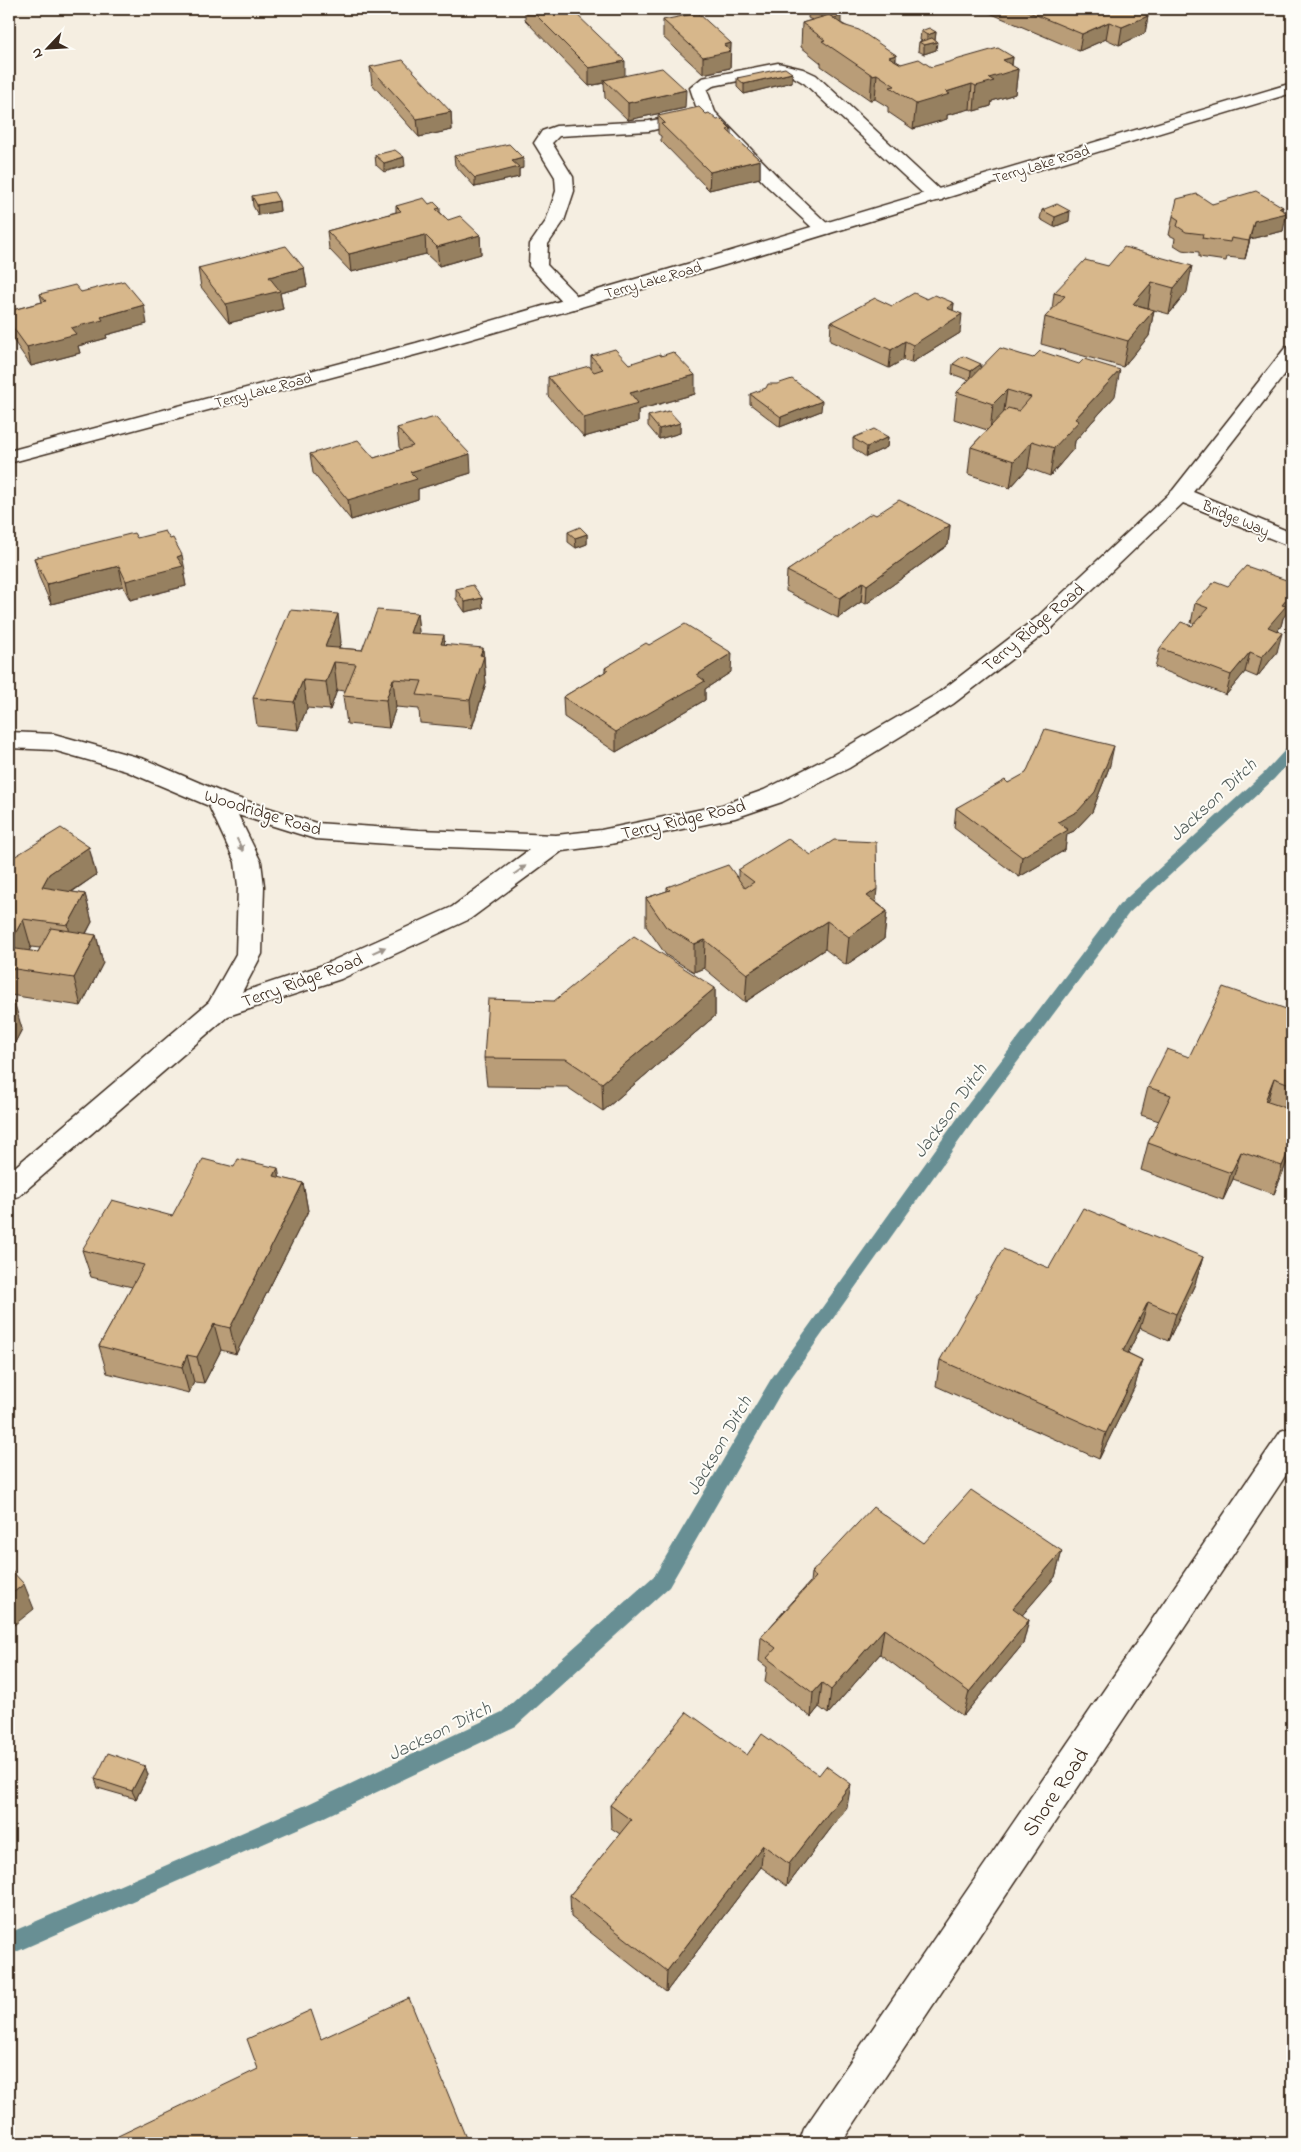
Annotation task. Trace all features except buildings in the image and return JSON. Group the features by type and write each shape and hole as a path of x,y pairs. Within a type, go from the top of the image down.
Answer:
{"street":[{"path":"824,229 774,183 707,114 698,88 708,82 778,68 798,72 810,79 936,196"},
{"name":"Terry Lake Road","path":"9,457 423,347 936,196 1292,88"},
{"path":"574,303 538,266 539,244 554,221 565,191 564,177 543,143 548,135 556,131 648,126 707,114"},
{"name":"Terry Ridge Road","path":"9,1188 219,1009 332,972 461,913 556,843 601,838 726,812 773,796 840,762 945,699 1044,623 1180,494 1292,352"},
{"name":"Bridge Way","path":"1180,494 1292,541"},
{"name":"Woodridge Road","path":"9,740 54,742 135,765 218,801 315,830 419,838 556,843"},
{"path":"218,801 248,862 251,886 249,954 219,1009"},
{"name":"Shore Road","path":"818,2143 1292,1440"}],"waterway":[{"name":"Jackson Ditch","path":"9,1944 313,1812 509,1719 662,1581 777,1384 968,1116 1124,909 1269,776 1292,751"}]}
